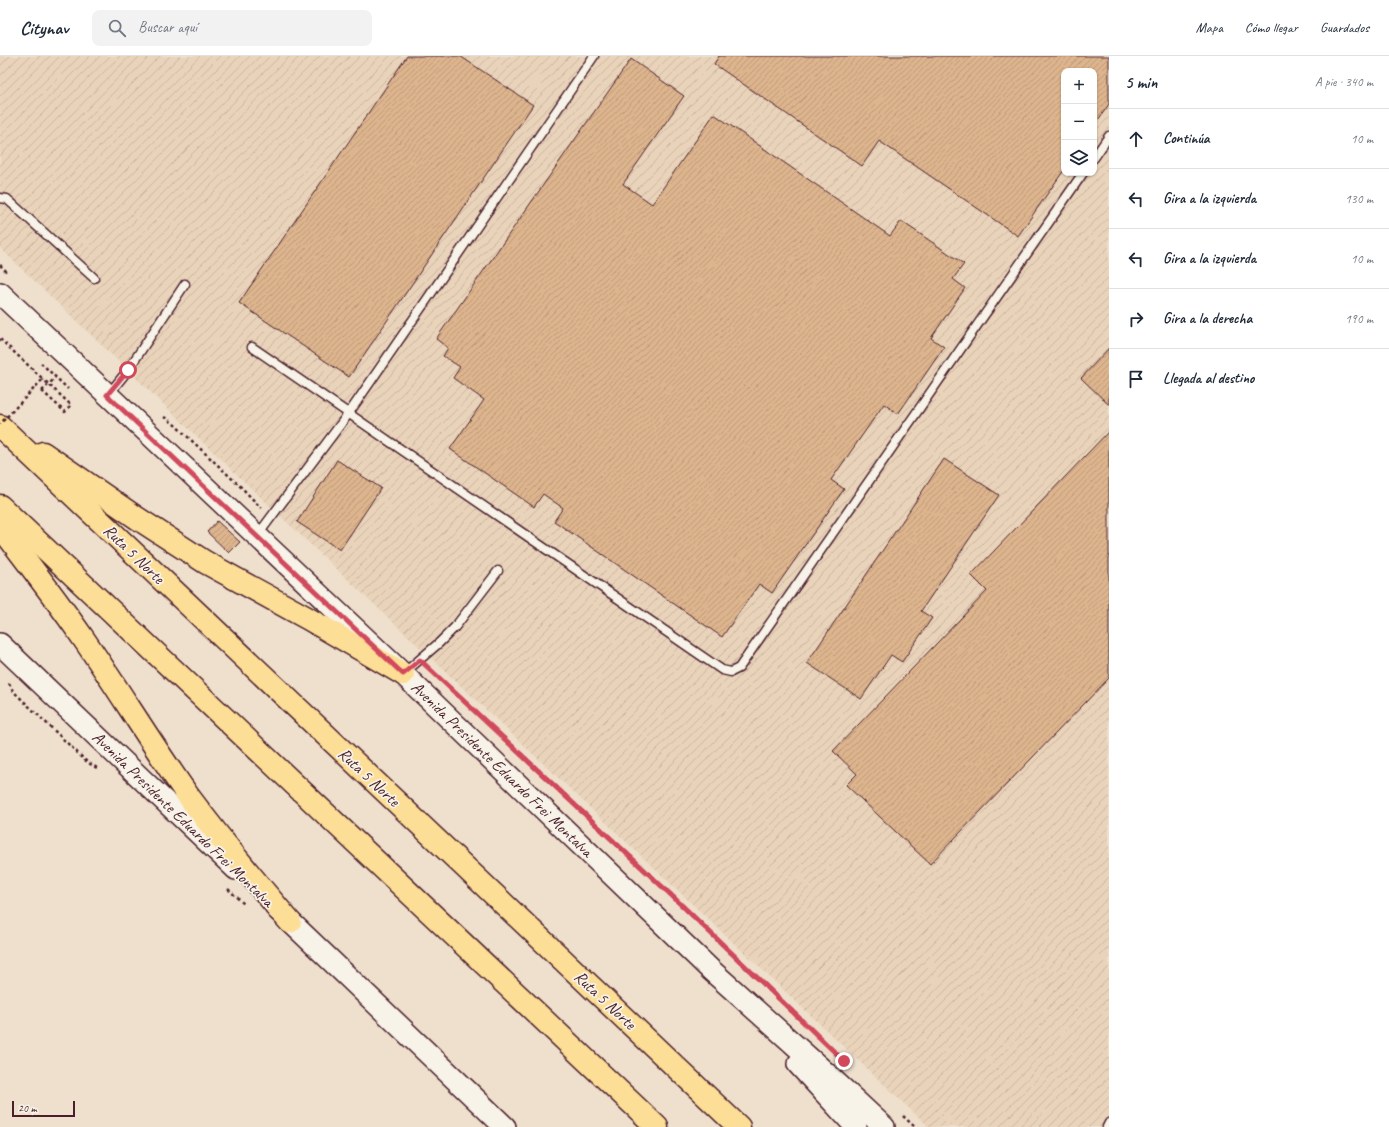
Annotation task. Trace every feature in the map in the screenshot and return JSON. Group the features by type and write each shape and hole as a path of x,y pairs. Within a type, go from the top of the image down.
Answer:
{"highway":[{"path":"0,425 204,562 314,622 403,674"},
{"name":"Ruta 5 Norte","path":"0,425 739,1127"},
{"path":"0,506 657,1127"},
{"path":"0,526 45,584 83,637 190,798 250,876 290,922"}],"street":[{"name":"Avenida Presidente Eduardo Frei Montalva","path":"0,293 403,674 712,971 884,1127"},
{"name":"Avenida Presidente Eduardo Frei Montalva","path":"0,644 505,1127"},
{"path":"712,971 856,1127"}],"lane":[{"path":"257,536 349,413 594,56"},
{"path":"1097,154 1109,136"},
{"path":"252,347 722,670 731,672 739,668 1081,176"},
{"path":"0,198 7,199 94,278"},
{"path":"107,395 128,370 185,284"},
{"path":"403,674 454,628 498,571"},
{"path":"1107,1127 1109,1123"}],"path":[{"path":"0,339 43,379 71,405 64,412 42,391 55,378"},
{"path":"0,425 43,379"},
{"path":"162,416 173,423 185,434 271,518"},
{"path":"6,680 13,691 87,762 101,770"},
{"path":"489,725 669,893 804,1023"},
{"path":"898,1112 915,1127"}],"shaded area":[{"path":"0,56 1109,56 1109,1127 929,1127 276,512 0,248"}],"building":[{"path":"407,56 460,56 533,105 349,377 239,303"},
{"path":"719,56 1109,56 1109,104 1097,122 1097,68 1061,68 1061,174 1018,236 879,141 862,166 714,64"},
{"path":"631,59 684,96 623,184 652,204 714,114 890,236 901,221 964,264 953,279 965,288 931,338 944,347 898,414 884,404 831,480 844,489 772,593 759,584 722,637 554,521 563,508 543,494 534,507 450,449 484,400 453,378 460,367 443,356 448,348 436,339"},
{"path":"1109,348 1109,405 1081,378"},
{"path":"1109,431 1109,678 930,864 846,785 857,774 833,751 987,591 971,575"},
{"path":"944,459 999,495 921,611 932,618 902,662 891,655 861,699 807,663"},
{"path":"337,460 381,488 340,550 297,522"},
{"path":"217,521 240,542 229,553 207,532"}],"route":[{"path":"128,370 107,395 403,674 420,660 669,893 844,1061"}]}
